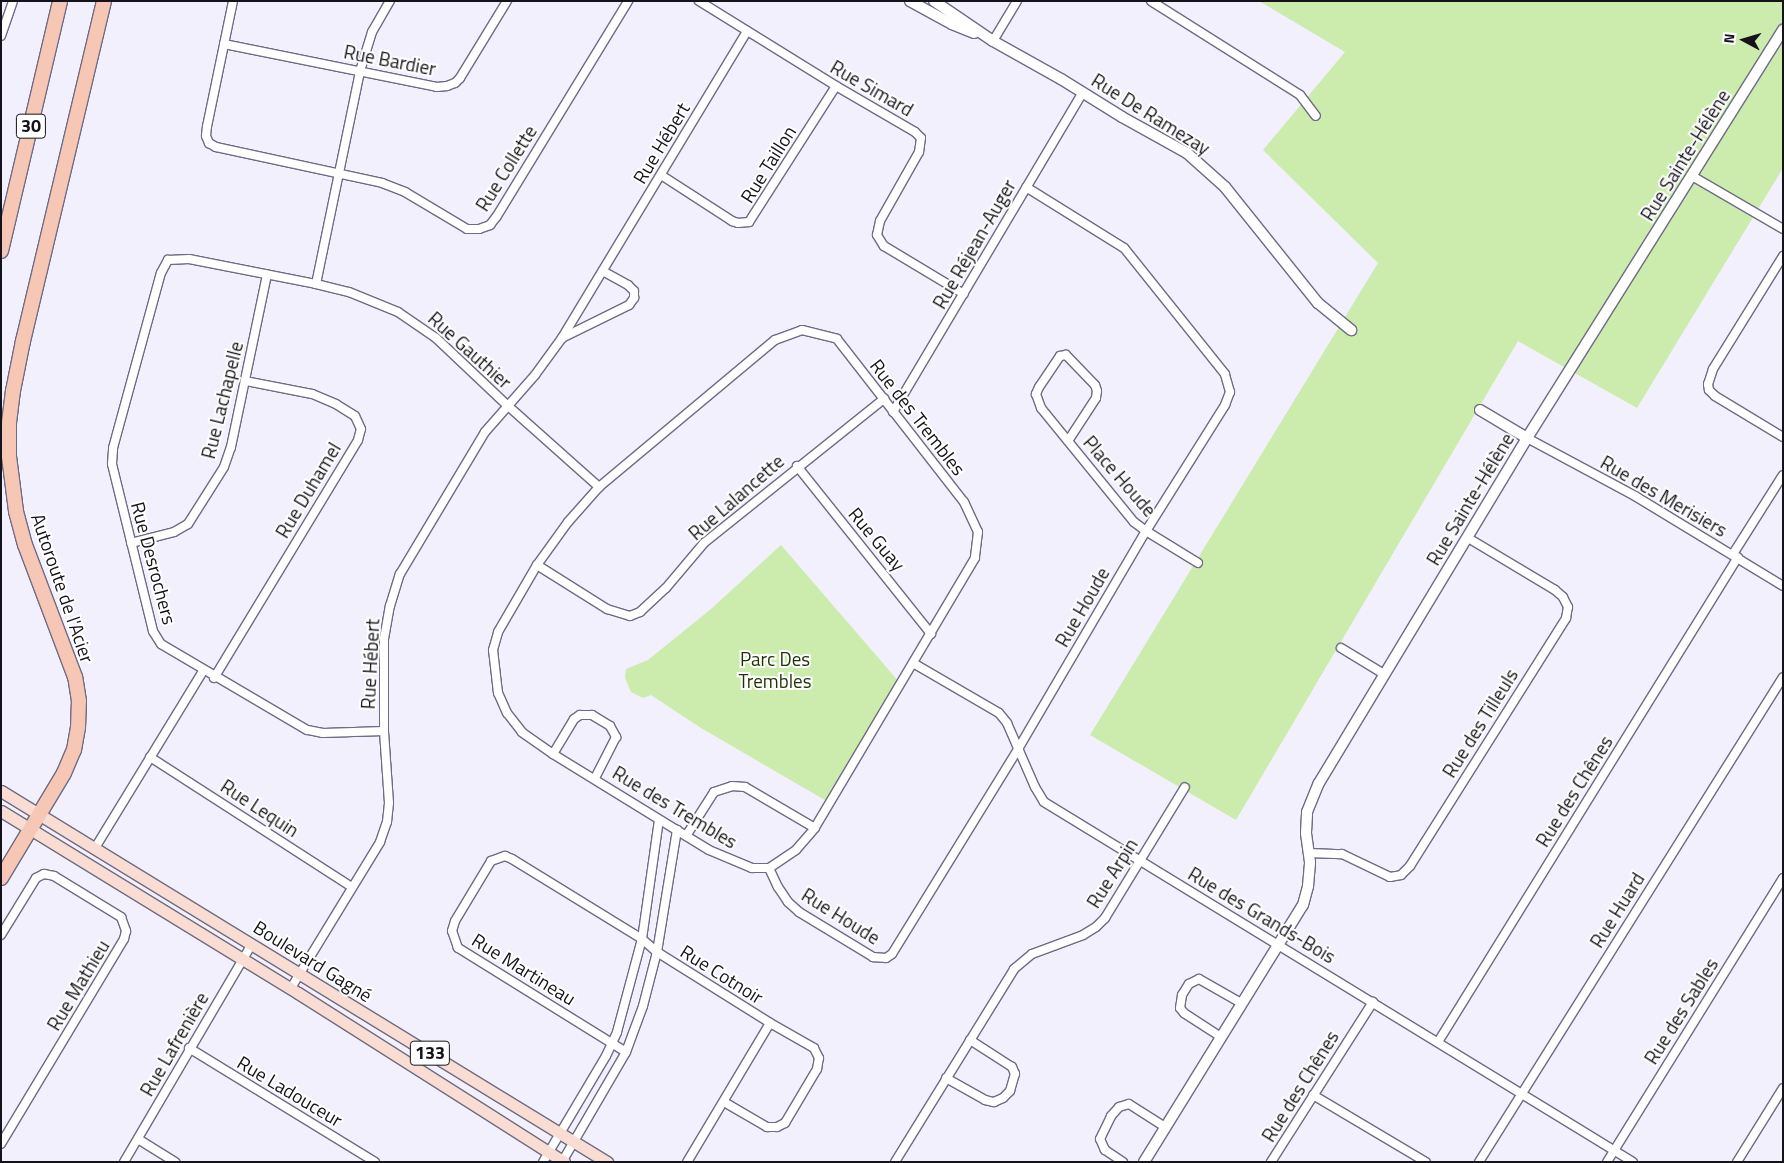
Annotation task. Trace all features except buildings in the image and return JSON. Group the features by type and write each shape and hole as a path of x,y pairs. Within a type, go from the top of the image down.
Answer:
{"highway":[{"name":"30","path":"1,251 60,1"},
{"name":"Autoroute de l'Acier","path":"1,878 41,815 64,773 74,750 78,728 79,700 72,666 37,578 19,523 10,471 9,423 19,356 104,1"}],"main road":[{"name":"Boulevard Gagné","path":"1,791 607,1162"},
{"name":"Boulevard Gagné","path":"1,811 291,988 546,1157 563,1161"}],"street":[{"path":"1,36 13,1"},
{"path":"224,44 233,1"},
{"path":"316,284 360,71 372,32 390,1"},
{"name":"Rue Bardier","path":"224,44 437,87 455,83 507,1"},
{"name":"Rue Collette","path":"224,44 207,126 206,136 209,143 216,147 382,183 405,192 467,229 479,229 490,225 628,1"},
{"name":"Rue Simard","path":"699,1 836,86 915,132 921,138 919,152 880,221 876,235 884,246 964,294"},
{"name":"Rue De Ramezay","path":"910,1 952,24 993,41"},
{"name":"Rue De Ramezay","path":"934,1 993,41 1187,153 1225,187 1318,303 1351,330"},
{"path":"993,41 1017,1"},
{"path":"1151,1 1300,95 1316,116"},
{"name":"Rue Sainte-Hélène","path":"1144,1162 1306,896 1309,852 1306,833 1307,812 1319,783 1527,438 1783,30"},
{"name":"Rue Hébert","path":"291,988 380,842 387,822 389,803 384,732 384,638 390,606 400,574 486,432 535,375 562,338 747,31"},
{"name":"Rue Taillon","path":"661,175 732,220 738,223 749,222 836,86"},
{"name":"Rue Réjean-Auger","path":"893,412 1082,92"},
{"path":"1692,176 1783,229"},
{"name":"Rue Houde","path":"769,868 778,888 788,902 799,912 873,957 886,958 892,954 1018,749 1146,531 1225,404 1230,392 1229,382 1225,374 1124,248 1026,187"},
{"path":"1783,256 1713,369 1708,384 1709,390 1715,396 1783,437"},
{"name":"Rue Gauthier","path":"177,258 349,292 398,312 418,324 448,348 508,406 599,487"},
{"name":"Rue Desrochers","path":"177,258 168,260 161,273 113,448 112,464 153,632 160,644 202,671 307,730 323,734 384,732"},
{"name":"Rue Hébert","path":"562,338 629,305 634,298 634,291 628,285 603,271"},
{"name":"Rue Lachapelle","path":"131,544 174,532 188,524 224,468 231,447 246,381 267,276"},
{"name":"Rue des Trembles","path":"802,330 837,339 884,399 964,502 978,532 975,558 815,828 796,850 769,868 752,868 731,860 659,820 595,778 553,754 522,732 507,713 498,693 493,650 498,632 537,564 568,522 599,487 775,340 802,330"},
{"name":"Place Houde","path":"1068,441 1096,398 1097,390 1095,385 1066,355 1060,356 1036,394 1041,408 1134,522 1198,562"},
{"name":"Rue Duhamel","path":"214,678 358,440 361,429 355,416 336,404 312,394 246,381"},
{"name":"Rue Lalancette","path":"537,564 607,609 630,616 647,607 704,543 797,466 884,399"},
{"path":"1480,410 1527,438"},
{"name":"Rue des Merisiers","path":"1527,438 1635,496 1783,586"},
{"name":"Rue Guay","path":"797,466 931,634"},
{"name":"Rue des Chênes","path":"1438,1042 1783,475"},
{"name":"Rue des Tilleuls","path":"1309,852 1342,854 1390,877 1401,875 1410,866 1566,618 1568,607 1563,597 1555,590 1468,538"},
{"path":"1341,648 1384,674"},
{"name":"Rue des Grands-Bois","path":"914,663 999,713 1008,723 1035,787 1044,802 1278,943 1633,1162"},
{"path":"95,848 202,671"},
{"name":"Rue Huard","path":"1479,1162 1783,676"},
{"name":"Rue des Trembles","path":"553,754 574,719 580,714 592,715 610,726 616,736 595,778"},
{"name":"Rue Lequin","path":"150,757 352,886"},
{"path":"686,836 714,792 721,788 737,785 745,787 815,828"},
{"name":"Rue Arpin","path":"898,1161 946,1078 1014,969 1032,954 1083,935 1096,927 1105,918 1185,787"},
{"path":"546,1157 612,1044 617,1032 642,939 659,820"},
{"path":"563,1161 626,1052 644,1006 657,952 676,830"},
{"name":"Rue Martineau","path":"626,1052 458,948 452,931 453,926 491,860 505,856 642,939 657,952"},
{"name":"Rue Mathieu","path":"1,935 36,878 44,874 54,876 121,917 126,930 124,939 1,1144"},
{"name":"Rue des Sables","path":"1608,1162 1783,878"},
{"name":"Rue Lafrenière","path":"124,1162 189,1048 252,944"},
{"name":"Rue Cotnoir","path":"657,952 770,1023 814,1048 820,1058 817,1069 784,1123 777,1127 767,1127 724,1102"},
{"path":"1221,1037 1184,1013 1180,1008 1182,995 1189,984 1199,979 1241,1003"},
{"name":"Rue des Chênes","path":"1271,1162 1373,1002"},
{"name":"Rue Cotnoir","path":"687,1162 770,1023"},
{"path":"946,1078 985,1100 994,1102 1003,1098 1010,1091 1015,1074 1012,1067 970,1040"},
{"name":"Rue Ladouceur","path":"189,1048 375,1162"},
{"path":"1737,1162 1783,1088"},
{"path":"1314,1095 1426,1162"},
{"path":"1123,1162 1105,1150 1100,1139 1111,1116 1119,1107 1129,1104 1166,1128"},
{"path":"138,1139 176,1162"}],"green space":[{"path":"1259,1 1783,1 1783,168 1637,408 1518,341 1236,820 1090,735 1378,263 1263,150 1345,52"},
{"name":"Parc Des Trembles","path":"781,545 900,683 830,803 701,728 651,695 643,698 631,692 625,678 626,669 648,660 711,609"}]}
